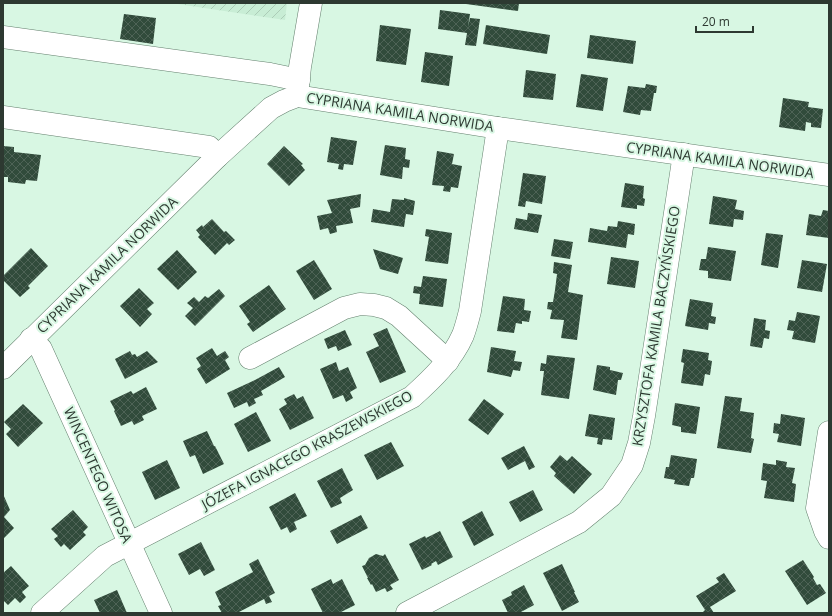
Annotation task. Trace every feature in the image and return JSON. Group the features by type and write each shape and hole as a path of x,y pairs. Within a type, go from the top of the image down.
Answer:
{"street":[{"path":"3,37 270,74 298,88 311,3"},
{"name":"CYPRIANA KAMILA NORWIDA","path":"3,368 218,156 271,108 284,100 298,88 498,128 829,175"},
{"path":"3,117 209,147 218,156"},
{"name":"JÓZEFA IGNACEGO KRASZEWSKIEGO","path":"42,613 105,556 412,397 432,379 448,360 463,335 470,311 498,128"},
{"name":"KRZYSZTOFA KAMILA BACZYŃSKIEGO","path":"407,613 579,522 611,496 632,465 639,443 644,416 684,154"},
{"path":"250,358 344,308 360,304 386,308 399,316 448,360"},
{"name":"WINCENTEGO WITOSA","path":"31,339 43,354 161,613"},
{"path":"829,432 817,508 829,538"}],"shaded area":[{"path":"171,3 287,3 285,20"}],"building":[{"path":"466,3 519,3 518,11"},
{"path":"440,10 470,14 468,27 470,18 480,19 476,46 465,45 467,33 438,29"},
{"path":"124,14 156,18 153,44 120,39"},
{"path":"380,25 411,29 406,65 376,61"},
{"path":"486,25 550,35 547,54 483,44"},
{"path":"590,35 636,41 633,64 587,58"},
{"path":"425,52 453,56 449,86 421,82"},
{"path":"526,70 556,74 553,100 523,97"},
{"path":"581,74 608,78 603,111 576,107"},
{"path":"646,84 657,86 656,93 654,93 651,111 641,110 640,115 623,112 628,86 645,88"},
{"path":"783,98 809,102 808,107 823,109 821,128 811,127 811,123 806,122 805,131 779,127"},
{"path":"331,137 357,141 353,165 344,164 343,170 338,169 339,164 327,162"},
{"path":"385,145 406,148 405,159 410,160 409,168 403,167 402,179 380,175"},
{"path":"3,146 14,147 14,152 41,155 37,181 26,180 25,184 8,182 8,177 3,177"},
{"path":"284,146 303,164 301,165 305,170 289,186 267,164"},
{"path":"437,151 454,154 452,164 462,166 458,188 451,187 450,192 443,191 444,186 432,185"},
{"path":"523,173 546,176 542,204 526,201 525,207 518,206"},
{"path":"625,183 644,186 644,206 637,205 637,209 621,207"},
{"path":"361,194 360,207 350,209 353,223 336,226 337,232 330,234 328,228 320,230 317,216 332,213 327,200"},
{"path":"713,196 737,200 735,209 744,211 743,220 734,219 733,227 709,224"},
{"path":"404,198 415,201 413,215 406,214 404,227 371,222 373,209 390,212 392,199 404,200"},
{"path":"823,210 829,211 829,238 806,235 809,214 821,216"},
{"path":"528,213 542,215 538,233 514,229 516,218 527,220"},
{"path":"212,219 224,232 226,231 235,240 229,245 227,243 215,255 198,237 200,235 196,230 202,225 203,227"},
{"path":"618,221 635,224 634,235 628,234 626,248 588,242 590,228 607,231 608,226 617,227"},
{"path":"426,229 452,233 448,264 425,261 429,237 425,236"},
{"path":"766,233 783,235 778,268 761,265"},
{"path":"554,239 573,242 570,259 551,256"},
{"path":"708,247 736,251 731,281 708,278 708,271 699,270 701,259 706,259"},
{"path":"31,248 48,266 28,286 30,288 20,297 3,280 3,276"},
{"path":"373,249 403,258 398,274 380,269"},
{"path":"177,250 197,272 178,290 157,269"},
{"path":"611,257 639,261 635,288 607,284"},
{"path":"314,260 332,289 314,300 296,271"},
{"path":"802,260 827,264 822,292 797,288"},
{"path":"554,262 572,265 568,292 583,295 577,340 561,338 564,320 550,319 552,310 547,309 548,302 553,302 555,290 557,274 553,273"},
{"path":"423,276 447,279 443,307 419,304 420,294 413,293 414,286 421,287"},
{"path":"269,285 286,309 253,332 247,324 250,322 239,306"},
{"path":"139,288 154,303 147,309 152,314 140,327 120,306"},
{"path":"219,289 225,296 195,326 185,316 193,308 187,303 194,297 199,302 205,296 208,298"},
{"path":"503,296 525,299 524,310 531,311 529,322 522,321 522,324 516,323 514,333 497,331"},
{"path":"690,299 713,303 711,316 716,317 715,324 709,323 708,330 685,326"},
{"path":"797,312 820,316 815,343 792,339 794,331 787,330 789,320 795,321"},
{"path":"754,318 766,320 765,330 770,331 769,339 764,338 762,348 750,346"},
{"path":"387,328 406,372 380,383 366,352 379,346 373,334"},
{"path":"345,330 352,345 338,351 336,346 328,349 324,339"},
{"path":"491,347 516,351 514,361 522,362 520,371 513,370 511,377 487,372"},
{"path":"212,348 217,356 225,351 229,357 225,360 230,369 206,384 197,369 201,366 196,358"},
{"path":"683,349 709,353 708,360 712,361 710,375 705,374 703,386 681,383 684,363 681,362"},
{"path":"130,351 132,355 135,354 137,357 147,351 158,362 125,379 115,359"},
{"path":"547,355 575,358 569,399 541,395 544,371 540,371 541,363 546,364"},
{"path":"336,362 339,371 348,367 357,388 350,392 353,398 346,402 343,395 333,399 320,369"},
{"path":"597,365 610,367 610,370 623,373 621,380 618,380 616,395 593,390"},
{"path":"279,367 285,377 261,391 263,395 254,399 256,403 249,407 247,402 234,408 227,393"},
{"path":"146,387 157,409 142,416 144,420 134,425 132,421 121,426 110,401 131,391 133,394"},
{"path":"294,394 297,399 303,396 314,418 290,430 279,409 287,404 284,399"},
{"path":"725,396 742,398 740,411 754,413 751,438 754,439 751,453 717,448"},
{"path":"484,399 504,414 488,435 468,420"},
{"path":"675,403 700,407 696,434 681,432 681,427 672,425"},
{"path":"23,404 43,423 18,447 6,434 11,429 4,422"},
{"path":"256,412 271,441 248,452 234,424"},
{"path":"589,414 615,418 612,440 603,439 602,445 597,444 598,438 585,436"},
{"path":"781,414 805,418 801,446 777,442 779,434 773,433 774,423 780,424"},
{"path":"207,431 224,464 203,474 195,455 190,457 183,441"},
{"path":"391,442 404,466 377,480 364,455"},
{"path":"524,446 535,467 529,470 525,461 508,470 501,458"},
{"path":"560,455 567,461 572,456 592,474 574,494 554,476 556,473 550,467"},
{"path":"671,455 697,459 694,478 691,478 689,486 674,484 675,480 664,478 666,467 669,467"},
{"path":"167,460 180,488 155,500 142,472"},
{"path":"776,460 787,462 786,467 795,468 792,483 796,484 794,502 764,498 767,481 761,480 763,463 776,465"},
{"path":"342,468 353,490 340,498 342,503 331,508 317,481"},
{"path":"533,490 543,510 520,522 509,502"},
{"path":"295,493 307,516 294,522 297,529 290,533 287,527 281,530 269,507"},
{"path":"3,494 10,510 4,517 14,528 3,539"},
{"path":"73,510 88,527 83,532 86,535 70,550 64,544 61,547 54,539 58,536 51,529"},
{"path":"482,511 494,535 474,546 462,522"},
{"path":"361,515 368,528 337,544 330,531"},
{"path":"440,531 453,557 438,565 436,561 431,564 432,565 422,570 409,544"},
{"path":"201,542 215,570 204,576 200,569 189,575 178,554"},
{"path":"376,554 383,556 385,554 399,580 390,585 393,589 387,592 385,588 376,592 367,578 362,566 365,565 369,558"},
{"path":"258,559 275,593 269,596 272,602 266,604 264,599 237,613 222,613 218,606 221,605 215,592 253,572 249,564"},
{"path":"803,560 814,577 813,578 817,585 820,584 826,593 807,605 785,571"},
{"path":"562,564 579,602 562,611 543,573"},
{"path":"11,566 29,586 22,592 26,597 20,603 15,598 8,605 3,600 3,573"},
{"path":"724,573 736,591 710,607 714,613 703,613 705,610 696,596 719,582 716,578"},
{"path":"331,579 333,584 342,579 355,605 339,613 323,613 311,589"},
{"path":"524,585 534,605 519,613 508,613 502,600 512,595 511,592"},
{"path":"117,590 127,613 100,613 94,600"}]}
